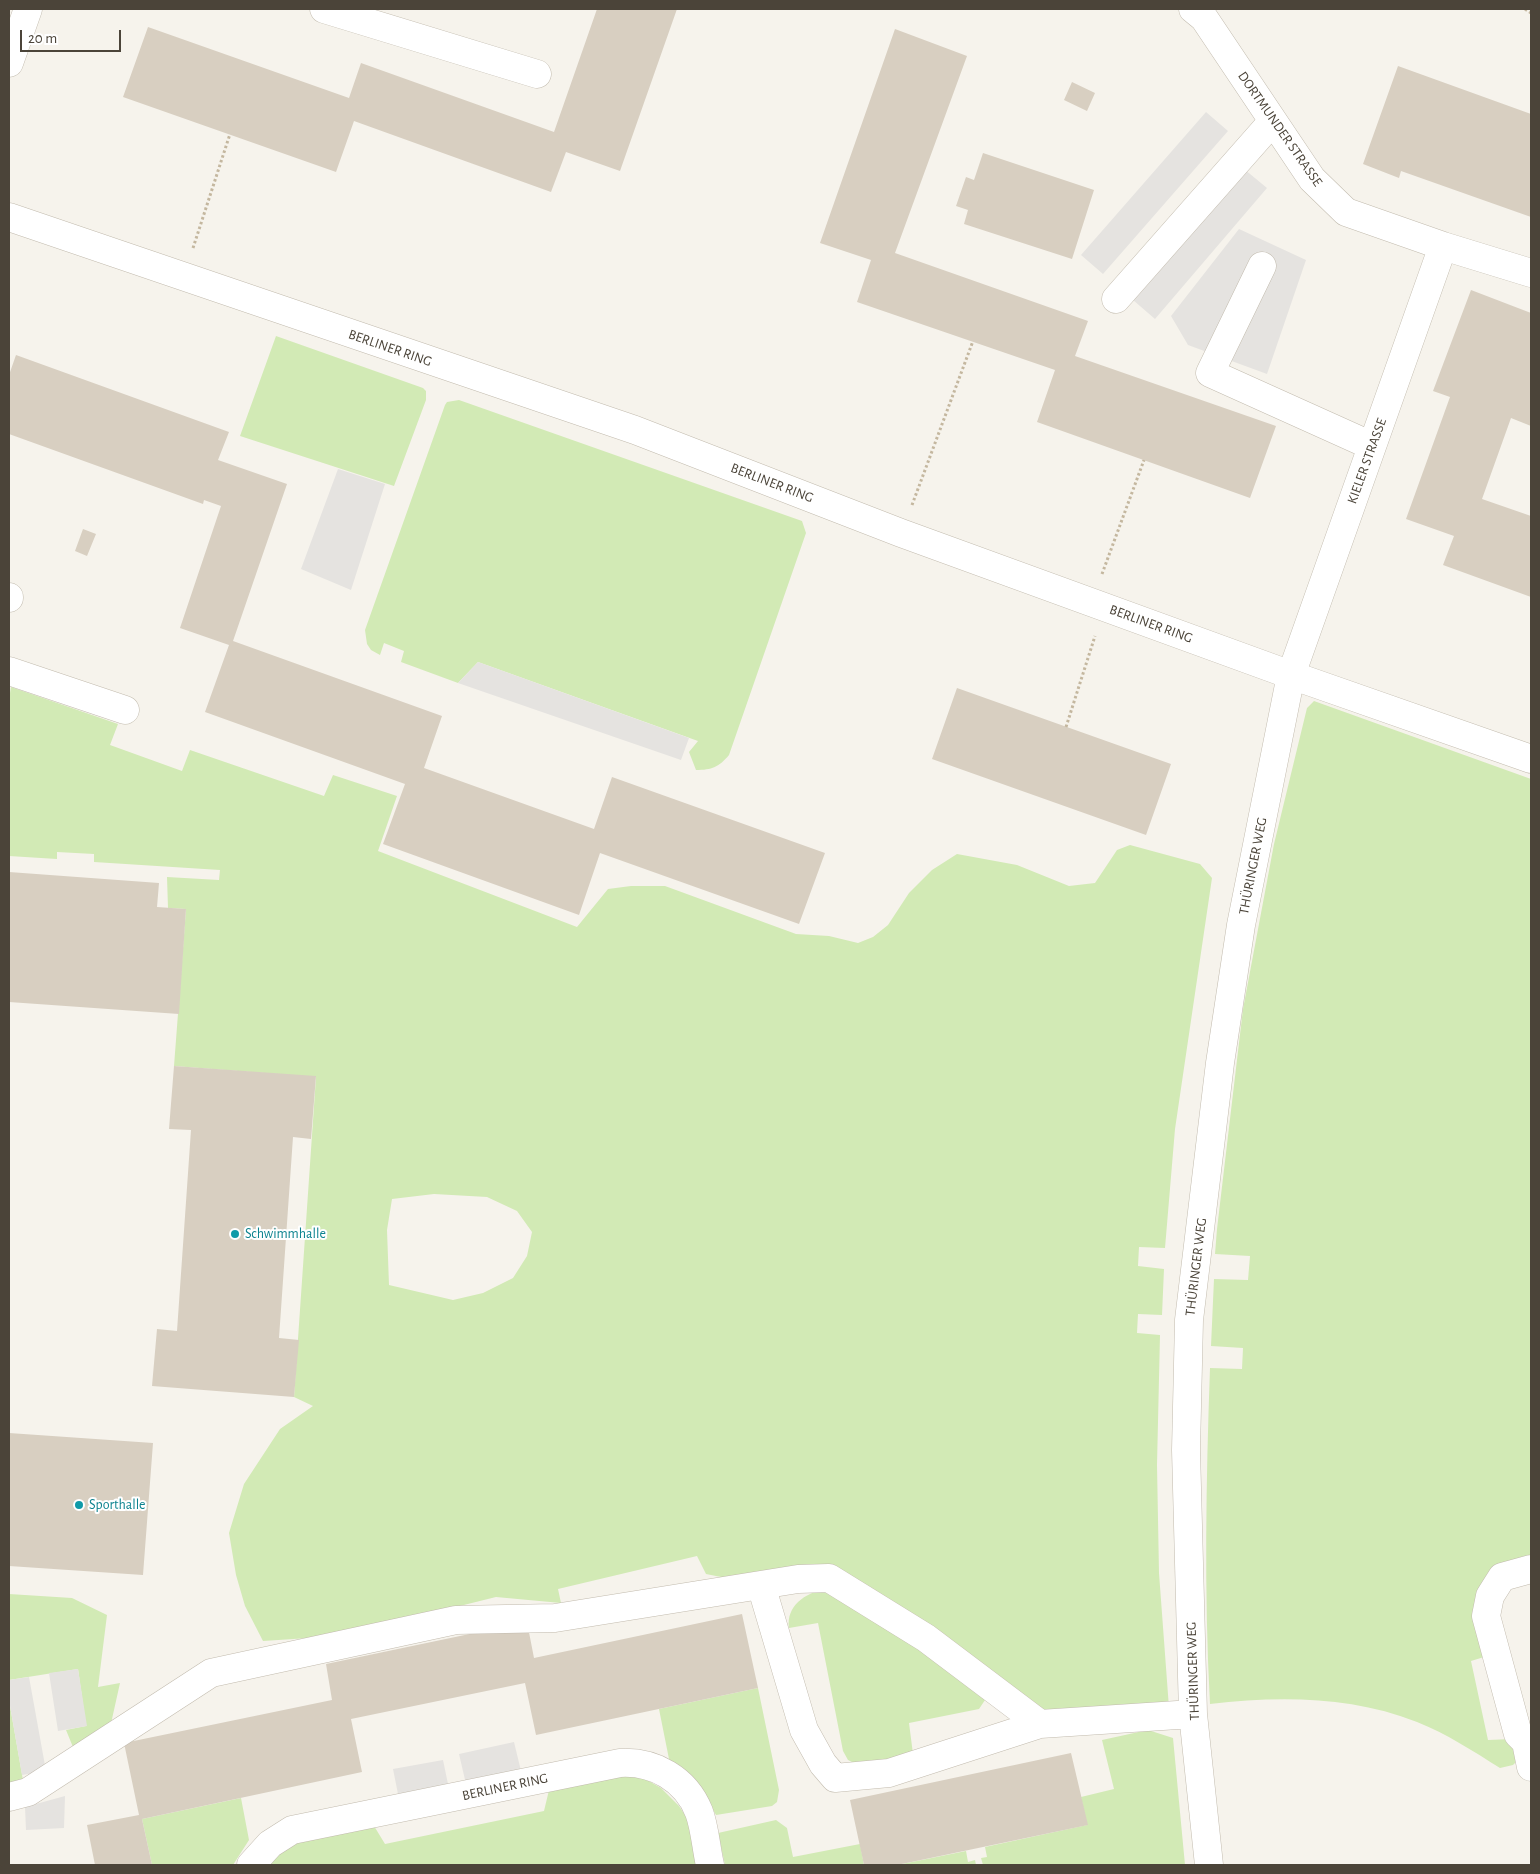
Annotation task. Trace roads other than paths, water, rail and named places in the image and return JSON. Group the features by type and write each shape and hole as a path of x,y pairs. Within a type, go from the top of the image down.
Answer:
{"lane":[{"path":"9,63 28,9"},
{"path":"324,9 536,74"},
{"name":"DORTMUNDER STRASSE","path":"1193,9 1204,18 1312,179 1346,212 1443,246 1531,273"},
{"path":"1116,299 1272,122"},
{"name":"BERLINER RING","path":"9,217 635,430 901,533 1291,675 1531,759"},
{"name":"KIELER STRASSE","path":"1291,675 1443,246"},
{"path":"1262,266 1210,373 1372,446"},
{"path":"9,671 125,710"},
{"name":"THÜRINGER WEG","path":"1209,1865 1194,1714 1186,1450 1189,1320 1220,1063 1241,925 1291,675"},
{"path":"1531,1569 1502,1577 1490,1596 1486,1616 1518,1734 1526,1742 1531,1767"},
{"path":"9,1797 28,1792 212,1673 456,1620 555,1618 798,1579 829,1578 926,1638 1040,1724"},
{"path":"761,1585 804,1730 823,1764 835,1778 889,1774 1040,1724 1194,1714"},
{"name":"BERLINER RING","path":"252,1865 270,1844 292,1830 620,1763 636,1762 655,1767 670,1775 686,1792 699,1812 710,1865"}],"place":[{"name":"Schwimmhalle","path":"235,1234"},
{"name":"Sporthalle","path":"79,1505"}]}
